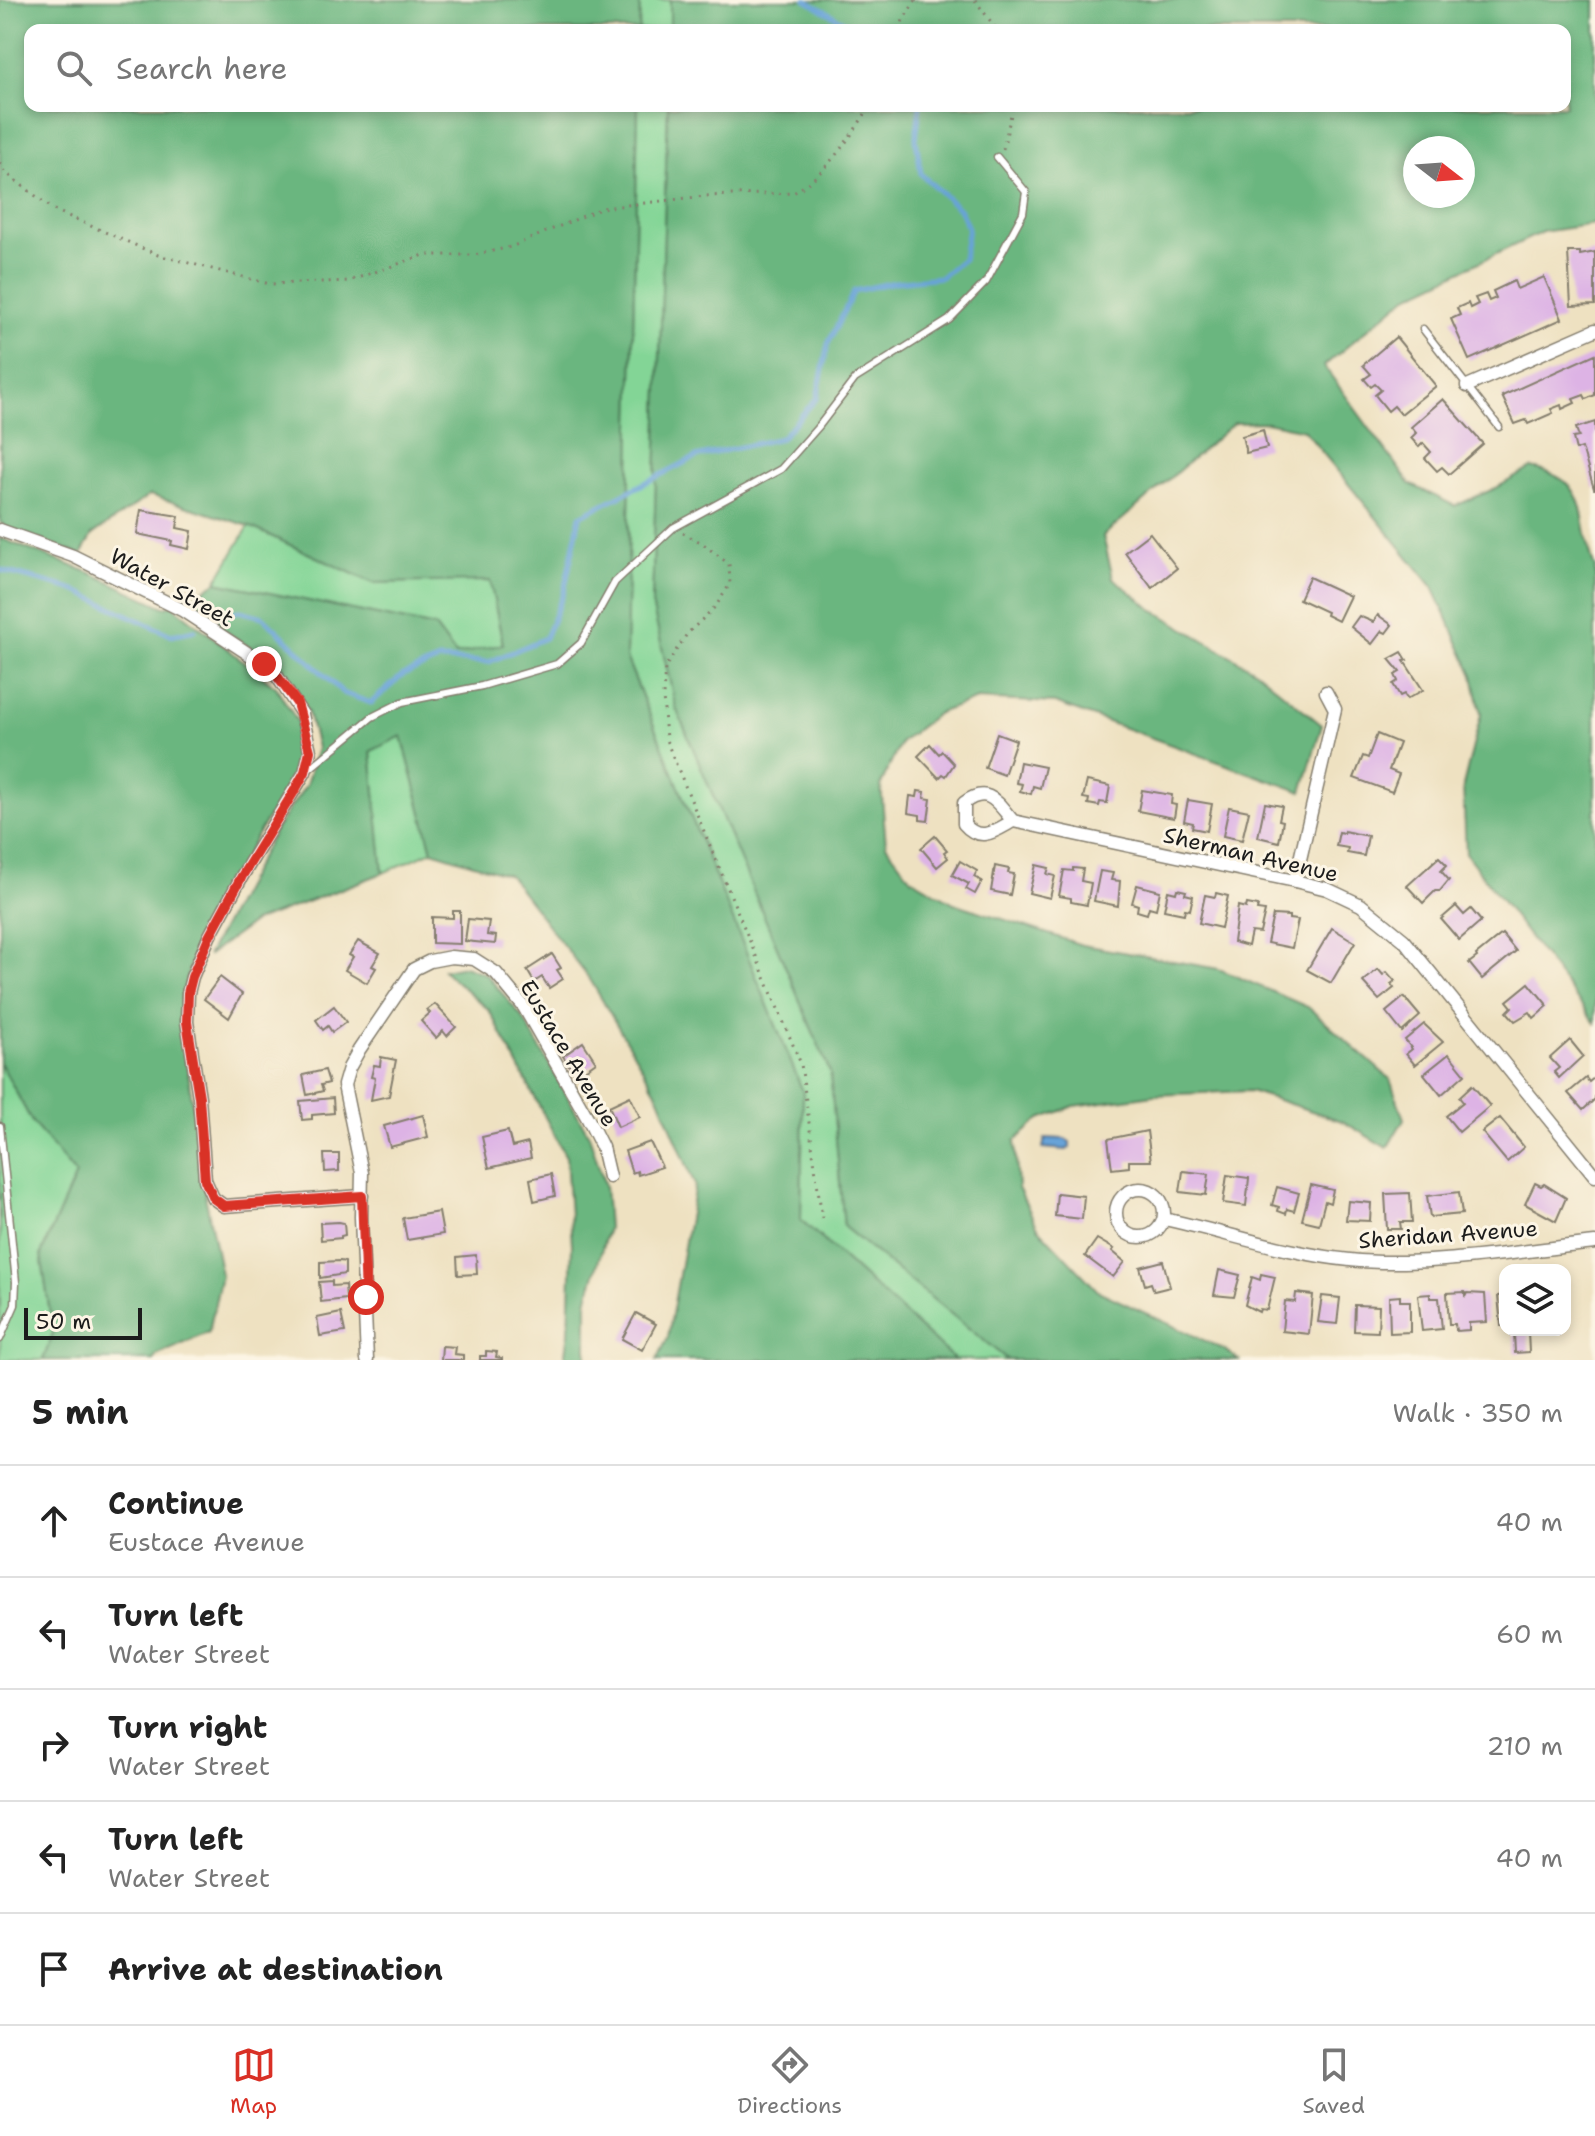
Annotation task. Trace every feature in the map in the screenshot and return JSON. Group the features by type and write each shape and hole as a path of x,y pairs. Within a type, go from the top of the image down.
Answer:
{"street":[{"path":"1467,386 1595,330"},
{"name":"Water Street","path":"0,530 73,556 163,599 264,664 277,676 302,714 310,751 305,772 209,937 188,993 187,1022 199,1097 205,1180 213,1198 224,1206 362,1196"},
{"path":"1295,881 1335,709 1326,692"},
{"name":"Sherman Avenue","path":"1013,821 1295,881 1327,889 1361,905 1404,940 1595,1176"},
{"name":"Eustace Avenue","path":"367,1360 358,1148 344,1085 349,1068 414,969 430,961 451,957 482,962 496,973 524,1007 597,1138 609,1177"},
{"path":"1145,1189 1159,1197 1164,1219 1151,1235 1129,1235 1118,1223 1117,1207 1130,1191 1145,1189"},
{"name":"Sheridan Avenue","path":"1164,1219 1305,1253 1354,1261 1419,1260 1595,1243"}],"lane":[{"path":"305,772 372,717 402,702 482,686 557,664 581,643 615,582 673,528 781,469 855,379 949,320 986,282 1023,213 1026,192 997,157"},
{"path":"1423,329 1499,427"},
{"path":"0,1126 16,1282 15,1305 0,1339"}],"path":[{"path":"902,24 916,0"},
{"path":"975,0 993,24"},
{"path":"0,163 6,173 54,210 158,255 270,284 349,281 424,255 474,255 511,247 602,208 705,196 793,193 804,187 830,160 866,112"},
{"path":"997,157 1006,144 1012,112"},
{"path":"673,528 702,543 729,564 730,584 716,606 687,634 665,667 666,740 801,1064 822,1218"}],"green space":[{"path":"0,0 640,0 639,24 24,24 24,112 638,112 626,657 803,1092 801,1220 955,1360 657,1360 668,1337 695,1185 657,1093 591,981 509,875 432,851 402,736 371,751 383,873 254,922 207,956 275,830 306,785 317,748 308,712 278,665 183,604 216,582 435,627 456,655 503,644 490,581 373,583 249,526 150,495 92,535 81,555 0,522"},
{"path":"640,0 670,0 670,24 639,24"},
{"path":"670,0 1595,0 1595,224 1542,232 1406,297 1324,366 1410,484 1455,506 1531,468 1565,482 1580,504 1595,568 1595,1023 1466,854 1463,786 1481,714 1473,675 1433,587 1304,430 1266,422 1234,423 1103,536 1113,578 1152,609 1256,671 1322,725 1302,792 1055,703 977,699 938,713 901,742 881,784 886,845 911,878 954,903 1082,945 1219,969 1308,1007 1390,1079 1404,1119 1387,1148 1342,1121 1250,1091 1154,1095 1074,1106 1040,1119 1015,1141 1018,1188 1038,1228 1098,1291 1223,1349 1239,1360 1008,1360 844,1227 830,1072 676,708 652,604 668,112 1571,112 1571,24 670,24"},
{"path":"638,112 668,112 652,604 676,708 830,1072 844,1227 1008,1360 955,1360 801,1220 803,1092 626,657"},
{"path":"249,526 373,583 490,580 503,645 456,655 435,627 216,582"},
{"path":"0,538 93,574 164,607 172,605 276,687 297,721 299,756 293,777 254,840 192,957 181,999 205,1195 221,1275 209,1332 156,1356 154,1360 43,1360 53,1333 41,1254 76,1175 32,1122 0,1062"},
{"path":"402,735 432,851 383,873 371,751"},
{"path":"464,966 486,974 523,1018 589,1135 605,1186 608,1228 587,1301 587,1360 565,1360 572,1245 566,1157 489,1010 443,970"},
{"path":"0,1062 32,1122 76,1175 41,1254 53,1333 43,1360 0,1360"}],"water":[{"path":"1045,1138 1065,1139 1070,1142 1070,1147 1066,1150 1043,1148"}],"building":[{"path":"1568,252 1580,252 1580,255 1595,252 1595,305 1571,306"},
{"path":"1544,277 1562,319 1469,360 1451,319 1460,315 1457,308 1468,303 1470,308 1478,304 1475,298 1486,294 1489,301 1496,298 1493,291 1514,281 1517,289"},
{"path":"1396,337 1436,386 1401,414 1394,406 1388,411 1375,395 1381,390 1375,384 1371,387 1364,379 1371,374 1363,365"},
{"path":"1595,354 1595,395 1573,399 1575,403 1562,409 1561,405 1551,409 1553,413 1528,424 1526,420 1515,424 1502,396"},
{"path":"1443,399 1483,444 1449,474 1442,467 1437,471 1425,458 1431,452 1423,443 1419,447 1411,438 1416,433 1411,427"},
{"path":"1595,422 1594,489 1582,448 1576,450 1573,438 1579,437 1576,428"},
{"path":"1263,430 1267,448 1246,453 1242,436"},
{"path":"141,510 179,516 177,528 192,531 189,549 171,545 172,541 137,534"},
{"path":"1150,533 1177,568 1152,588 1125,552"},
{"path":"1309,577 1350,596 1338,621 1326,615 1327,612 1299,599"},
{"path":"1378,615 1392,625 1386,633 1382,631 1372,644 1351,627 1359,616 1373,622"},
{"path":"1402,652 1407,660 1404,661 1423,690 1407,699 1404,694 1400,696 1393,684 1398,681 1395,675 1400,672 1389,659"},
{"path":"997,733 1016,740 1004,775 985,768"},
{"path":"1377,734 1399,743 1389,770 1399,774 1392,792 1354,778 1363,756 1368,758"},
{"path":"930,744 954,764 946,776 943,774 939,778 918,756"},
{"path":"1020,762 1045,767 1040,788 1033,786 1031,794 1020,791 1022,784 1016,783"},
{"path":"1087,781 1110,786 1107,803 1100,802 1099,806 1088,804 1089,799 1083,798"},
{"path":"1142,790 1172,795 1171,804 1176,805 1174,818 1138,811"},
{"path":"918,791 925,792 924,798 931,799 928,821 920,820 920,815 908,813 910,796 917,797"},
{"path":"1188,800 1212,804 1207,831 1192,828 1193,823 1184,821"},
{"path":"1265,803 1282,806 1279,842 1258,837"},
{"path":"1229,807 1249,811 1242,840 1223,836"},
{"path":"1339,832 1368,836 1364,856 1347,853 1348,848 1336,846"},
{"path":"935,836 947,850 944,852 948,858 937,867 921,848"},
{"path":"1439,857 1447,865 1441,871 1449,880 1423,903 1407,886"},
{"path":"960,861 977,871 974,877 982,881 975,894 966,889 969,884 952,875"},
{"path":"1036,865 1049,868 1047,874 1055,876 1050,898 1029,893"},
{"path":"995,866 1009,869 1008,873 1014,874 1010,895 991,891"},
{"path":"1073,868 1083,869 1081,881 1091,883 1087,905 1059,896 1064,870 1073,871"},
{"path":"1100,871 1113,873 1111,880 1120,881 1118,906 1094,901"},
{"path":"1137,885 1160,891 1156,909 1149,907 1147,914 1137,911 1138,905 1132,903"},
{"path":"1177,889 1193,896 1190,910 1185,909 1184,914 1164,910 1168,891 1176,893"},
{"path":"1216,893 1228,896 1221,928 1199,923 1205,895 1215,897"},
{"path":"1247,904 1265,911 1260,933 1251,932 1248,946 1233,942 1238,906 1246,908"},
{"path":"1456,906 1464,915 1471,909 1481,921 1459,940 1441,919"},
{"path":"453,911 460,911 460,944 432,943 432,917 453,918"},
{"path":"1273,915 1298,920 1292,948 1267,943"},
{"path":"468,919 489,921 487,935 496,936 495,944 465,941"},
{"path":"1332,928 1355,942 1331,983 1307,970"},
{"path":"1502,934 1516,951 1482,979 1469,963"},
{"path":"358,941 380,953 367,983 345,970 353,957 349,955"},
{"path":"552,954 561,968 557,970 563,979 549,988 542,977 534,982 527,970"},
{"path":"1378,969 1383,975 1387,972 1395,981 1391,984 1394,988 1379,1000 1363,982"},
{"path":"220,977 242,994 229,1018 204,999"},
{"path":"1529,983 1548,1006 1534,1018 1530,1012 1515,1021 1507,1012 1512,1007 1507,1001"},
{"path":"1404,997 1420,1016 1402,1032 1386,1012"},
{"path":"435,1004 456,1027 447,1036 443,1031 436,1038 421,1021"},
{"path":"334,1006 346,1022 332,1032 328,1026 323,1030 316,1020"},
{"path":"1424,1024 1443,1042 1415,1065 1406,1054 1412,1049 1405,1040"},
{"path":"1570,1040 1583,1056 1559,1078 1554,1072 1559,1068 1550,1058"},
{"path":"583,1042 596,1062 576,1076 563,1056"},
{"path":"1449,1054 1465,1074 1441,1095 1424,1074"},
{"path":"381,1057 396,1060 389,1096 371,1100 375,1078 371,1077 374,1065 380,1066"},
{"path":"325,1070 329,1083 321,1085 323,1091 307,1095 303,1075"},
{"path":"1595,1077 1595,1099 1583,1110 1568,1093 1586,1078 1589,1082"},
{"path":"1472,1085 1490,1106 1459,1132 1446,1116 1463,1102 1459,1097"},
{"path":"630,1096 640,1117 618,1127 609,1106"},
{"path":"333,1098 334,1113 312,1115 312,1119 302,1120 300,1101"},
{"path":"423,1115 428,1137 390,1147 384,1126"},
{"path":"1500,1118 1524,1147 1507,1162 1482,1132"},
{"path":"508,1131 512,1147 528,1143 531,1158 489,1168 482,1137"},
{"path":"1147,1131 1151,1161 1129,1161 1129,1167 1112,1169 1108,1139"},
{"path":"650,1142 662,1167 638,1175 637,1171 632,1173 625,1151"},
{"path":"324,1154 339,1154 339,1171 325,1172"},
{"path":"1183,1171 1209,1174 1206,1195 1180,1192"},
{"path":"551,1174 555,1196 534,1201 530,1179"},
{"path":"1227,1175 1249,1178 1246,1206 1223,1203"},
{"path":"1535,1183 1544,1184 1566,1198 1556,1221 1525,1204"},
{"path":"1311,1185 1333,1190 1330,1203 1325,1201 1319,1224 1302,1220"},
{"path":"1277,1187 1299,1193 1294,1211 1287,1209 1286,1214 1272,1205"},
{"path":"1459,1192 1462,1214 1430,1217 1427,1196"},
{"path":"1057,1193 1084,1196 1082,1219 1055,1216"},
{"path":"1410,1193 1412,1222 1400,1222 1401,1229 1387,1229 1385,1194"},
{"path":"1348,1201 1371,1203 1370,1221 1346,1220"},
{"path":"439,1212 443,1234 407,1240 403,1218"},
{"path":"320,1223 344,1223 345,1235 321,1240"},
{"path":"1097,1239 1114,1249 1112,1251 1125,1262 1113,1277 1085,1256"},
{"path":"476,1255 477,1274 458,1275 457,1257"},
{"path":"1163,1261 1170,1287 1154,1291 1151,1283 1145,1285 1140,1267"},
{"path":"320,1262 345,1262 345,1274 320,1278"},
{"path":"1219,1270 1240,1275 1234,1297 1214,1295"},
{"path":"1261,1274 1275,1277 1267,1310 1260,1309 1259,1312 1245,1305 1252,1277 1260,1280"},
{"path":"332,1281 332,1286 345,1285 346,1299 321,1302 319,1282"},
{"path":"1465,1292 1465,1297 1467,1293 1485,1294 1487,1322 1469,1323 1469,1330 1456,1331 1455,1324 1449,1324 1447,1293"},
{"path":"1296,1293 1313,1295 1309,1334 1282,1331 1285,1301 1295,1302"},
{"path":"1430,1294 1430,1298 1439,1298 1442,1329 1422,1331 1418,1295"},
{"path":"1322,1296 1340,1298 1337,1324 1318,1322"},
{"path":"1400,1296 1400,1301 1410,1301 1410,1332 1390,1333 1389,1297"},
{"path":"1355,1305 1379,1306 1378,1332 1354,1331"},
{"path":"341,1313 345,1332 320,1336 317,1318"},
{"path":"636,1313 656,1324 642,1350 622,1339"},
{"path":"1514,1336 1528,1336 1529,1352 1515,1353"},
{"path":"442,1346 455,1347 454,1354 463,1355 463,1360 441,1360"},
{"path":"486,1351 497,1352 496,1357 502,1360 480,1360 480,1356 486,1356"}],"waterway":[{"path":"806,0 848,24"},
{"path":"213,616 240,611 263,617 343,693 371,703 403,675 439,660 489,662 545,638 564,592 580,516 696,457 781,438 817,398 828,344 854,291 941,277 963,259 968,228 960,210 921,174 916,139 919,112"},
{"path":"0,570 72,589 171,635 195,630"}],"route":[{"path":"264,664 297,703 310,751 305,772 209,937 188,993 187,1022 199,1097 205,1180 208,1192 224,1206 362,1196 366,1297"}]}
